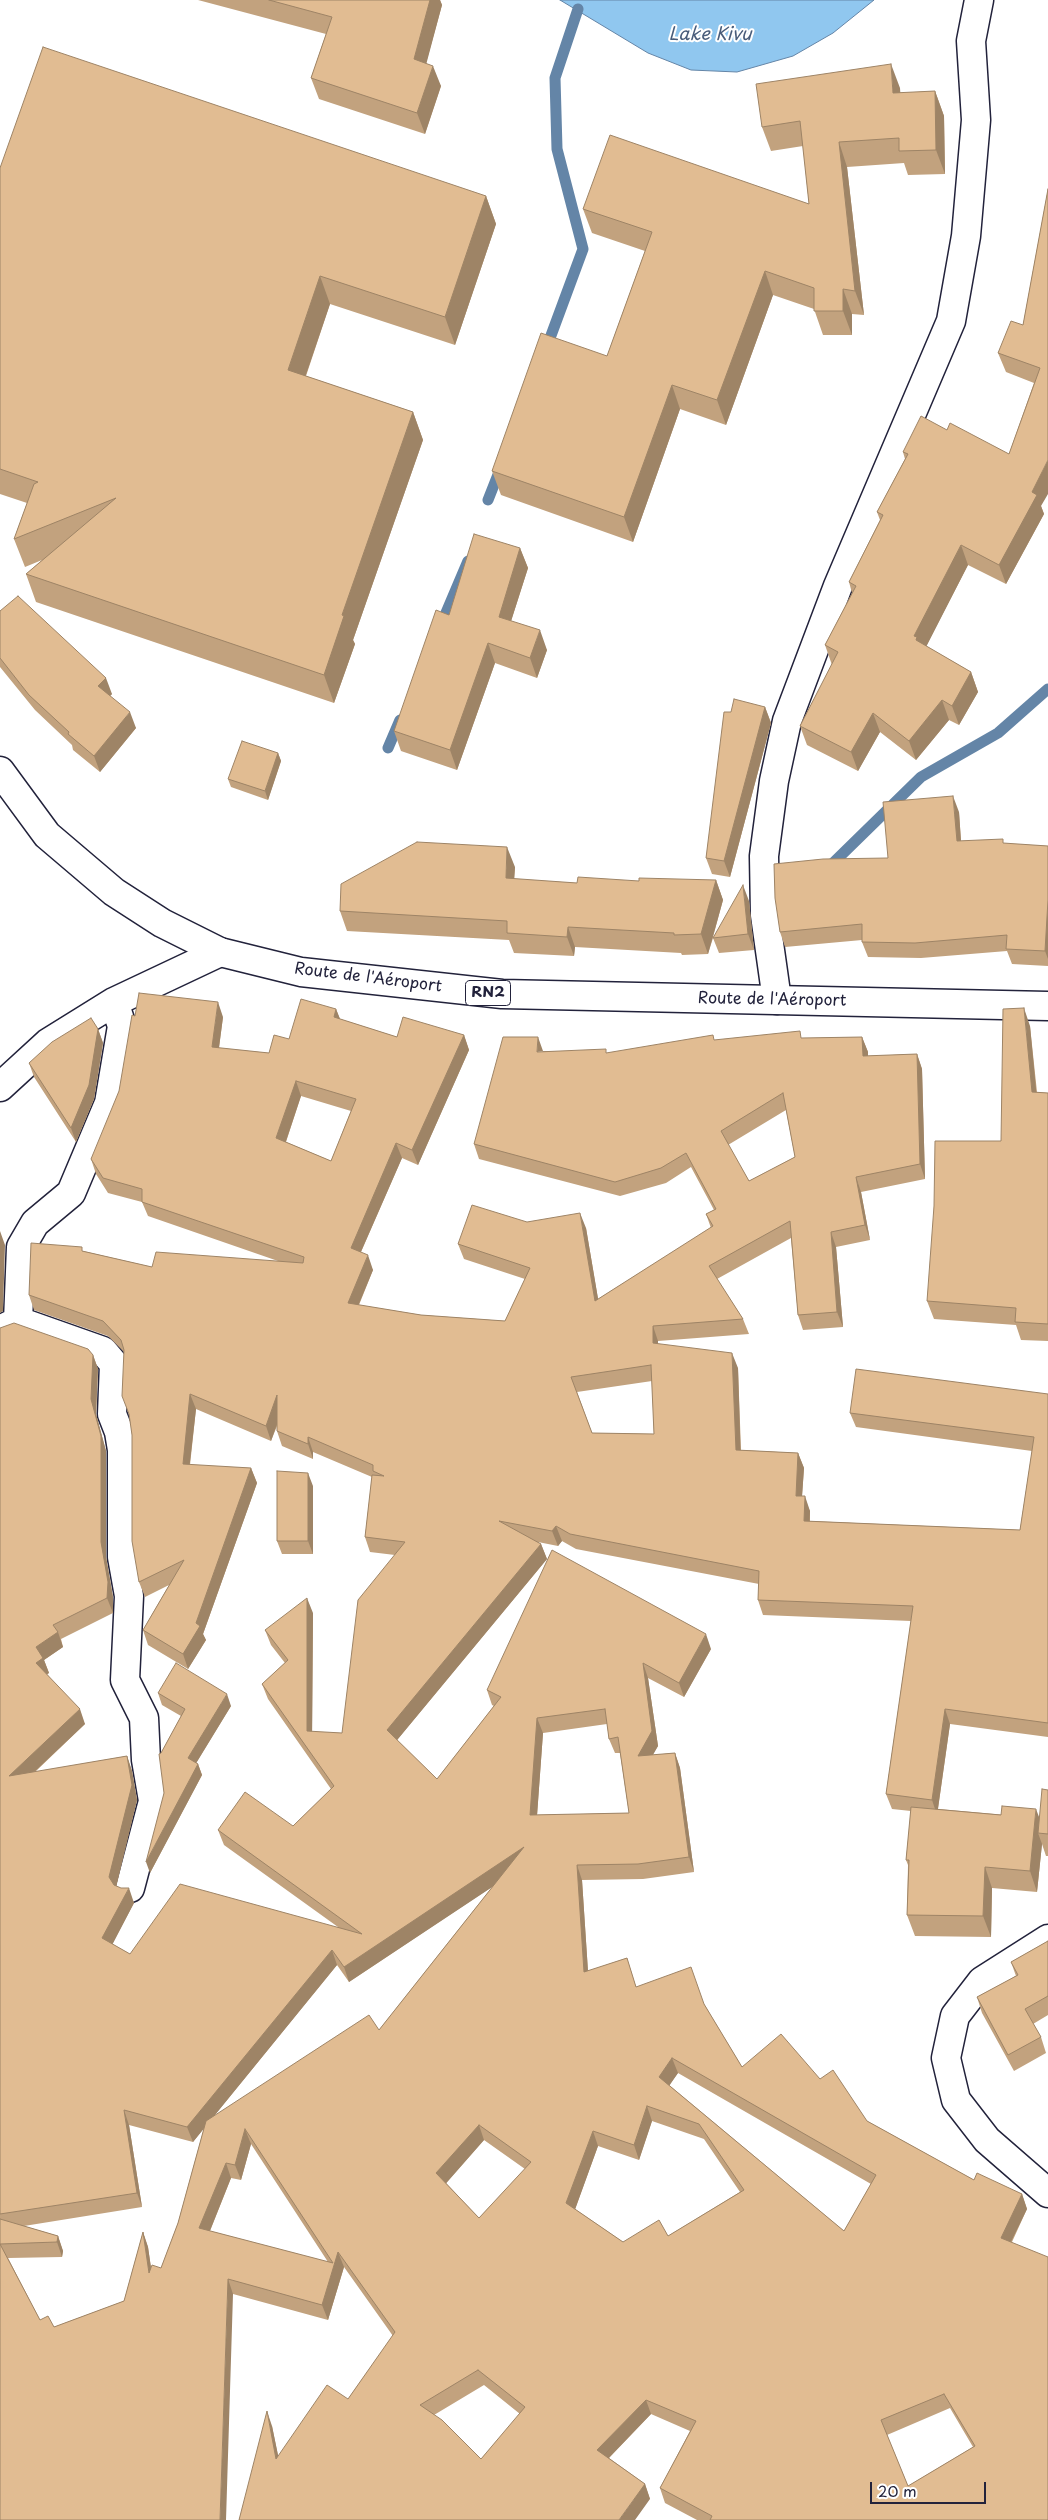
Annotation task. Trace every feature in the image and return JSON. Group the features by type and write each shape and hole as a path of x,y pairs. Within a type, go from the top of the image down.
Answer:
{"main road":[{"path":"777,1000 765,915 764,856 774,781 787,721 838,586 951,321 967,227 976,120 971,41 979,0"},
{"name":"Route de l'Aéroport","path":"0,771 47,835 114,892 162,923 220,952 301,972 502,994 1048,1006"},
{"path":"0,1087 48,1043 114,1002 220,952"},
{"path":"114,1002 122,1026 109,1103 71,1193 35,1223 21,1247 9,1326 103,1351 114,1364 112,1414 120,1432 122,1450 122,1557 129,1596 125,1680 144,1718 146,1760 153,1802 130,1888"},
{"path":"1048,1939 982,1981 955,2016 946,2058 956,2100 987,2140 1048,2193"}],"water":[{"name":"Lake Kivu","path":"560,0 874,0 833,33 793,56 737,72 691,70 648,53"}],"building":[{"path":"269,0 430,0 414,59 433,66 417,113 311,78 332,17"},
{"path":"43,47 486,196 445,317 320,276 288,370 413,412 342,615 344,616 324,675 26,574 116,498 14,539 34,484 38,482 0,469 0,168"},
{"path":"891,64 893,93 935,91 936,150 899,151 899,138 839,142 855,291 843,289 843,311 814,311 814,288 765,271 717,400 672,385 624,517 492,471 541,333 607,356 652,232 583,209 610,135 809,204 800,121 762,127 756,84"},
{"path":"1048,189 1048,460 1032,492 1037,495 999,565 961,545 914,636 917,637 916,640 971,672 952,706 942,700 909,741 873,713 851,752 800,726 838,652 825,645 856,586 849,582 883,515 877,512 908,454 903,452 921,416 947,430 950,423 1009,454 1040,368 998,353 1011,321 1023,325"},
{"path":"474,534 520,548 499,617 540,630 530,658 488,643 450,750 394,731 436,610 449,615"},
{"path":"18,596 106,678 98,686 130,712 94,756 68,734 69,732 29,695 0,658 0,611"},
{"path":"734,699 765,707 724,861 706,858 724,712 731,712"},
{"path":"242,741 278,753 265,791 228,779"},
{"path":"953,796 957,841 1003,839 1003,843 1048,846 1048,900 1045,951 1006,949 1007,935 915,943 862,942 862,924 780,932 775,898 774,864 823,859 888,858 883,802"},
{"path":"417,842 507,847 506,878 577,883 578,877 639,881 639,878 716,880 701,934 674,935 674,933 568,927 567,937 507,933 507,921 340,911 341,884"},
{"path":"743,885 748,934 713,938"},
{"path":"139,993 218,1002 212,1047 269,1053 274,1035 289,1039 301,999 336,1009 334,1017 397,1037 403,1017 464,1035 412,1150 396,1143 351,1248 368,1255 348,1303 421,1315 505,1321 530,1268 458,1244 472,1205 527,1222 580,1213 595,1301 713,1226 706,1214 716,1209 686,1153 661,1168 615,1182 474,1144 503,1037 538,1037 537,1052 606,1049 606,1053 713,1035 714,1040 800,1031 801,1038 862,1037 863,1056 917,1054 920,1164 856,1177 865,1225 831,1232 837,1312 798,1315 790,1221 709,1266 743,1319 653,1326 653,1343 732,1353 736,1450 798,1453 796,1496 805,1496 804,1521 1020,1530 1034,1437 850,1413 856,1369 1048,1394 1048,1723 945,1709 932,1800 886,1794 913,1606 758,1600 759,1571 570,1534 556,1526 552,1531 499,1521 541,1544 387,1730 437,1779 501,1697 487,1690 552,1550 706,1634 679,1683 643,1663 652,1731 638,1756 675,1753 689,1857 638,1864 577,1865 584,1972 627,1958 636,1987 691,1967 704,2004 742,2067 781,2034 820,2079 833,2070 867,2121 974,2180 977,2173 1022,2194 1001,2238 1048,2257 1048,2520 710,2520 712,2516 660,2488 696,2421 646,2400 597,2450 645,2484 619,2520 239,2520 267,2411 276,2459 327,2385 348,2399 395,2332 338,2252 322,2305 228,2279 220,2520 0,2520 0,2244 40,2320 48,2316 54,2327 124,2301 143,2232 149,2273 152,2265 161,2268 178,2223 206,2121 369,2015 379,2030 524,1847 344,1967 332,1950 187,2127 124,2110 137,2193 0,2214 0,1328 14,1323 88,1349 93,1355 91,1399 101,1436 101,1542 108,1582 107,1598 53,1625 58,1632 36,1647 43,1658 36,1663 80,1709 9,1776 127,1756 132,1785 109,1877 114,1885 121,1888 129,1888 102,1938 130,1954 180,1884 362,1934 218,1830 245,1792 293,1826 334,1786 262,1684 288,1660 265,1630 307,1598 307,1731 342,1733 358,1600 405,1542 365,1537 372,1475 384,1476 373,1471 373,1465 308,1437 308,1444 277,1431 277,1395 266,1426 190,1394 183,1464 251,1468 196,1623 200,1626 183,1654 143,1630 184,1560 139,1582 132,1541 132,1435 129,1414 122,1396 124,1350 121,1340 103,1321 29,1295 31,1243 82,1247 82,1251 152,1267 156,1252 303,1263 304,1257 142,1202 142,1189 103,1178 91,1159 119,1091 132,1015 135,1016","holes":["296,1081 356,1099 331,1161 276,1138","783,1093 795,1157 749,1181 721,1131","651,1365 654,1434 592,1433 571,1377","605,1709 609,1739 618,1737 629,1813 530,1815 537,1718","672,2058 876,2175 844,2231 659,2077","647,2106 699,2124 744,2190 668,2236 659,2220 623,2242 566,2203 593,2131 634,2145","479,2125 531,2162 479,2218 436,2173","245,2129 333,2263 199,2228 226,2163 235,2165","478,2370 525,2407 481,2459 442,2420 420,2405","944,2394 975,2446 908,2486 881,2420"]},
{"path":"1024,1008 1032,1092 1048,1093 1048,1324 1015,1322 1016,1308 927,1301 934,1206 935,1141 1001,1141 1003,1009"},
{"path":"91,1018 98,1029 89,1085 71,1128 29,1063 52,1042"},
{"path":"277,1471 308,1473 308,1541 277,1541"},
{"path":"176,1663 227,1694 188,1758 198,1764 146,1862 164,1793 159,1754 185,1709 158,1693"},
{"path":"1042,1789 1048,1790 1048,1834 1038,1833"},
{"path":"1002,1806 1036,1809 1030,1871 985,1867 983,1916 907,1915 909,1860 906,1860 911,1807 1001,1815"},
{"path":"1048,1941 1048,1996 1025,2009 1041,2037 1008,2055 977,1997 1018,1975 1011,1962"},
{"path":"0,2219 58,2236 57,2242 0,2244"}],"waterway":[{"path":"546,349 583,249 557,149 555,78 578,9"},
{"path":"488,500 501,467"},
{"path":"440,627 468,561"},
{"path":"829,867 921,777 998,733 1048,689"},
{"path":"388,748 400,720"}]}
